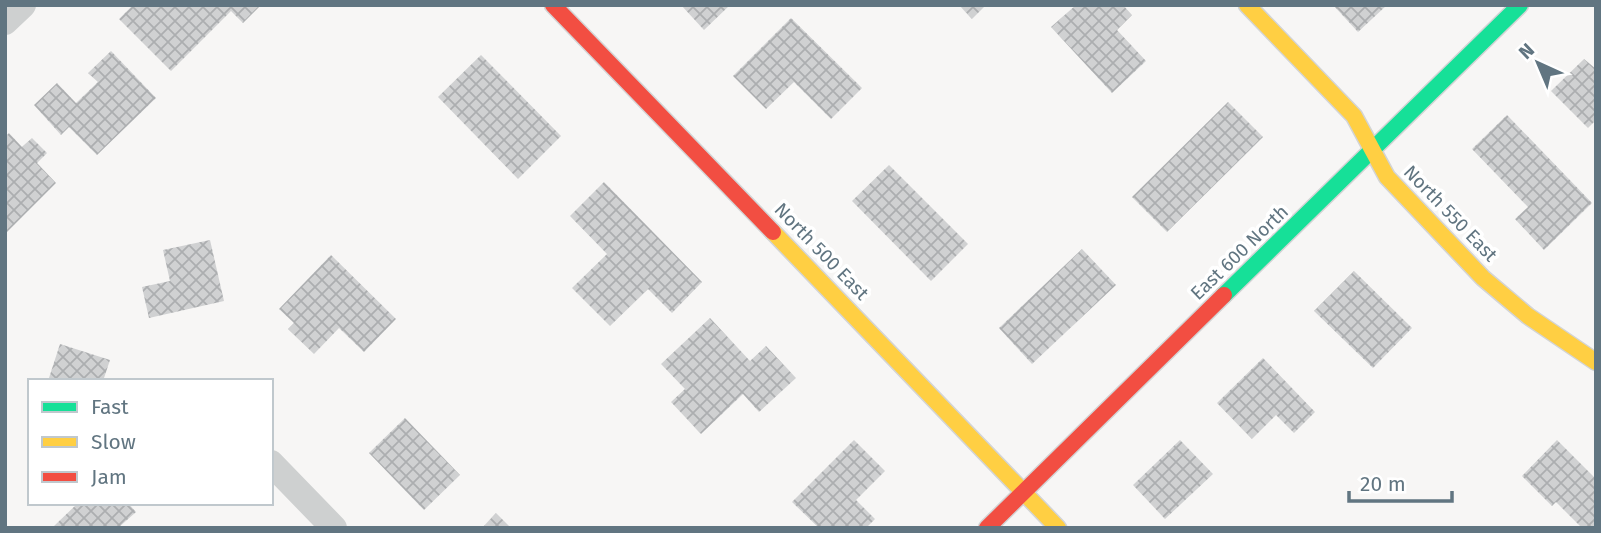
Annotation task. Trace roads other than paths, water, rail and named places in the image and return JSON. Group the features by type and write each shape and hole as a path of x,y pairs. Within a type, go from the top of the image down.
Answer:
{"street":[{"path":"5,22 23,5"},
{"name":"North 500 East","path":"553,5 1058,528"},
{"name":"North 550 East","path":"1247,5 1354,116 1387,177 1483,278 1528,316 1596,362"},
{"name":"East 600 North","path":"987,528 1520,5"},
{"path":"273,465 334,528"}]}
